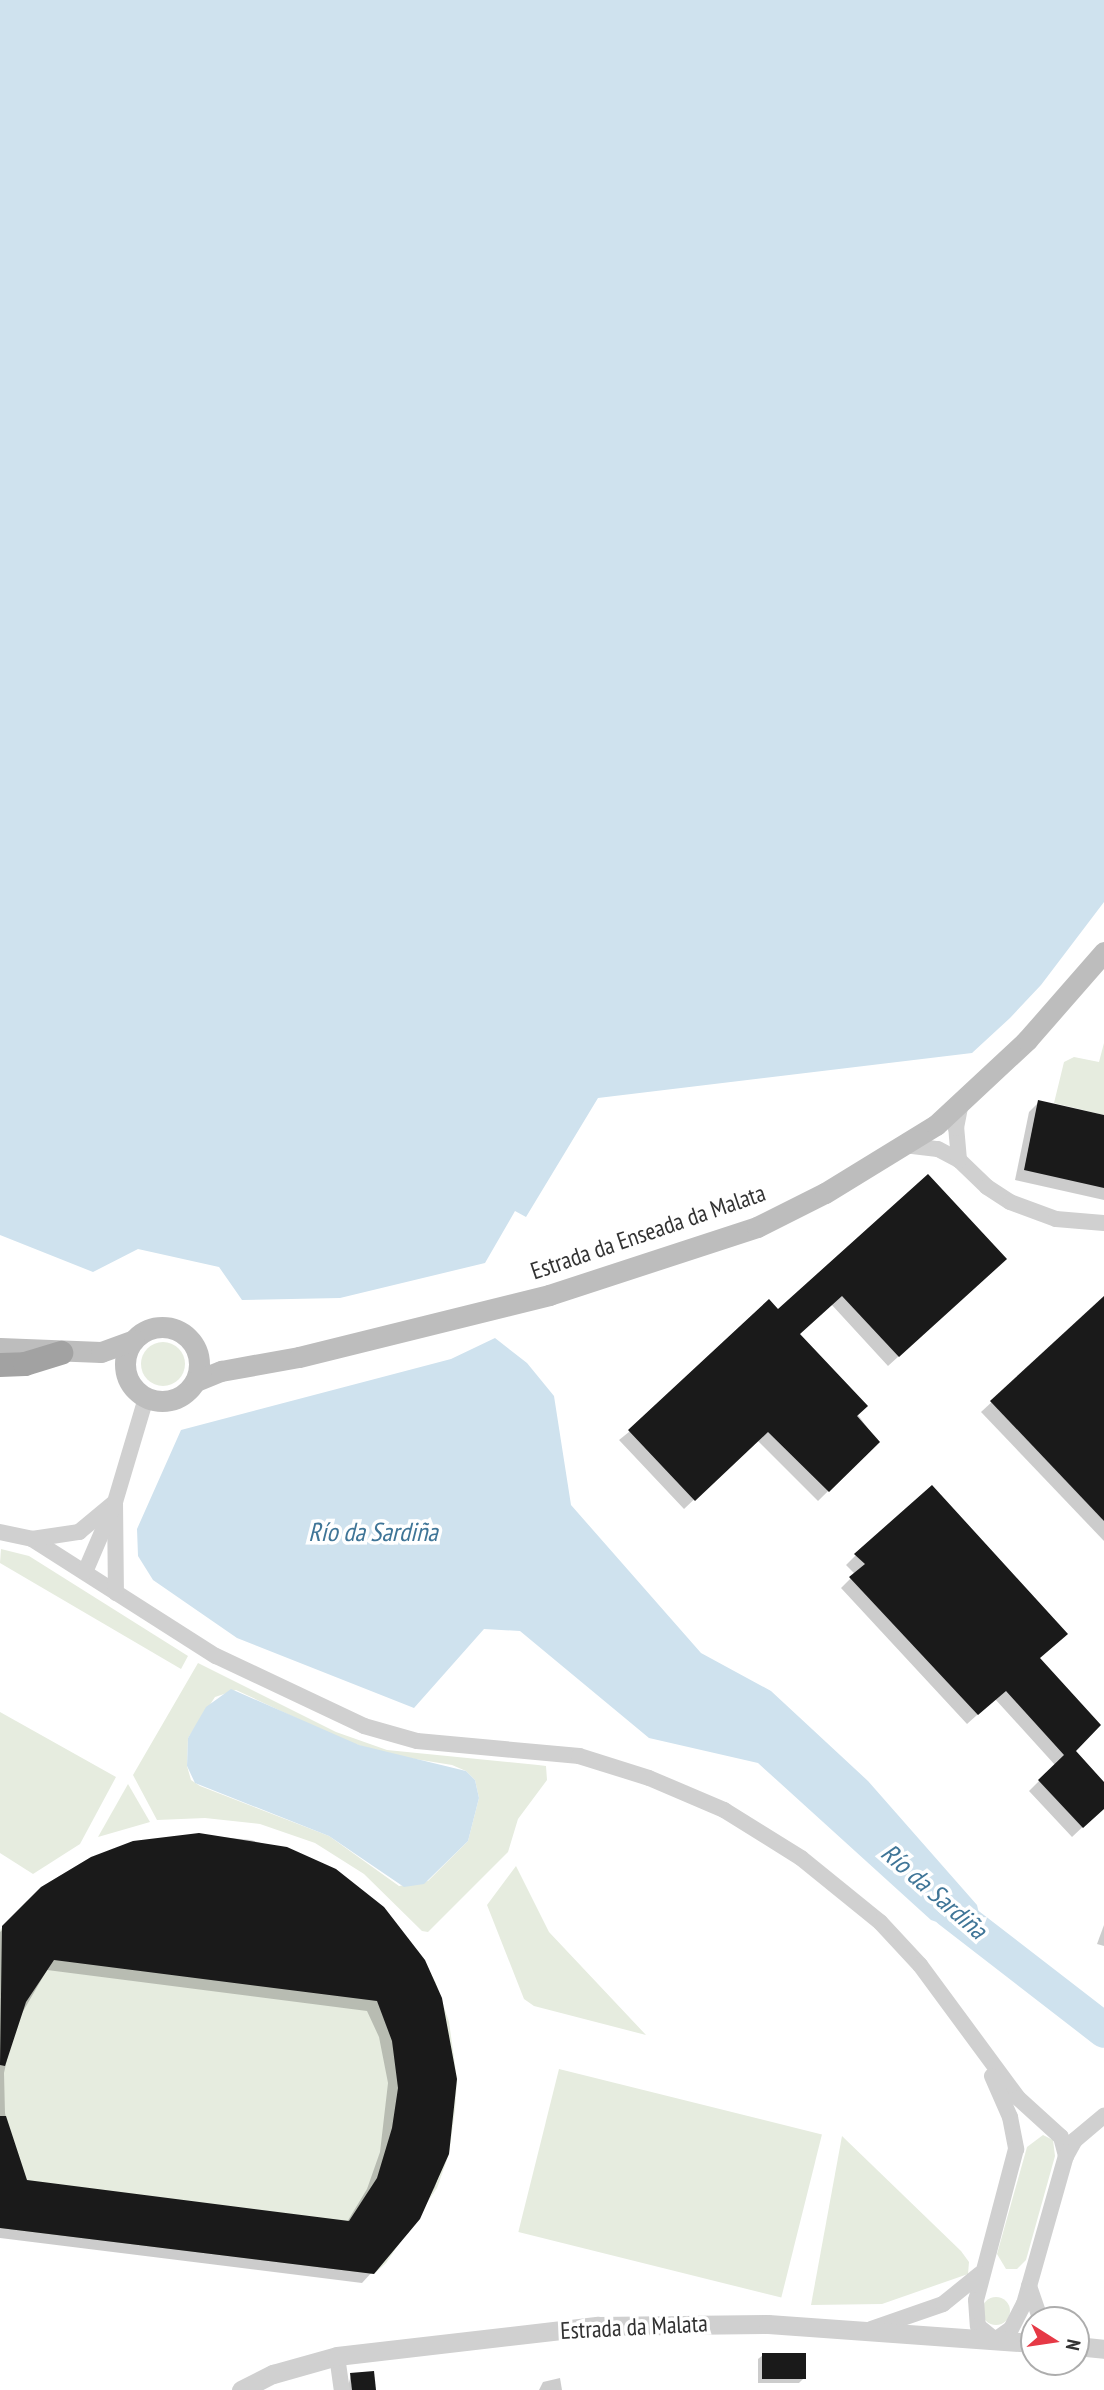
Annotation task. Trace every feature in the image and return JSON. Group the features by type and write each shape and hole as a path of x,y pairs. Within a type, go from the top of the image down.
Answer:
{"highway":[{"path":"0,1365 25,1364 67,1353"}],"main road":[{"name":"Estrada da Enseada da Malata","path":"196,1381 244,1365 299,1357 549,1296 757,1227 825,1193 904,1145 961,1103 1027,1040 1104,952"},
{"path":"0,1348 67,1353 101,1352 163,1327 244,1365"},
{"path":"130,1383 124,1361 134,1340"},
{"path":"67,1353 130,1383 146,1398 170,1401 196,1381 199,1364 191,1341"}],"street":[{"path":"959,1160 956,1128 961,1103"},
{"path":"904,1145 938,1149 959,1160 1010,1202 1056,1219 1104,1223"},
{"path":"85,1572 115,1502 146,1398"},
{"path":"32,1539 79,1532 115,1502"},
{"path":"115,1502 116,1593"},
{"path":"0,1532 32,1539 259,1680 372,1729 417,1741 579,1756 649,1778 724,1810 802,1858 864,1908 920,1965 1018,2098 1061,2137 1066,2156"},
{"path":"976,2040 1010,2117 1016,2149 982,2272 976,2320 995,2340 1011,2329 1030,2286 1066,2156 1075,2140 1104,2116"},
{"path":"865,2330 943,2304 982,2272"},
{"path":"1030,2286 1036,2306"},
{"name":"Estrada da Malata","path":"241,2390 273,2374 337,2356 598,2326 768,2324 1020,2342"},
{"path":"337,2356 342,2390"}],"shaded area":[{"path":"1104,1043 1104,1115 1054,1103 1064,1062 1074,1057 1099,1062"},
{"path":"163,1342 179,1348 185,1364 179,1380 163,1386 147,1380 141,1364 147,1348"},
{"path":"1,1549 29,1556 188,1656 181,1669 0,1563"},
{"path":"198,1663 336,1732 387,1750 546,1766 547,1780 518,1819 508,1852 428,1932 422,1931 364,1874 315,1843 260,1824 205,1818 157,1820 133,1775","holes":["236,1690 341,1739 384,1754 452,1765 466,1771 475,1780 479,1798 468,1841 428,1881 399,1886 329,1836 200,1786 191,1780 187,1766 188,1738 215,1697"]},
{"path":"0,1712 116,1777 80,1844 33,1874 0,1853"},
{"path":"128,1784 150,1822 98,1837"},
{"path":"516,1866 549,1932 646,2035 534,2006 524,1999 487,1905"},
{"path":"27,1901 418,1951 436,1983 449,2022 457,2079 455,2110 449,2154 437,2188 386,2263 374,2274 0,2228 0,1930"},
{"path":"559,2069 822,2135 781,2298 518,2232"},
{"path":"1043,2135 1053,2140 1055,2156 1026,2260 1017,2269 1006,2269 997,2254 1027,2147"},
{"path":"842,2136 961,2251 969,2262 968,2274 882,2304 811,2305"},
{"path":"996,2297 1006,2301 1010,2311 1006,2321 996,2325 986,2321 982,2311 986,2301"}],"water":[{"path":"0,0 1104,0 1104,902 1041,985 1010,1018 972,1053 598,1098 526,1217 515,1211 485,1263 340,1298 242,1300 219,1267 138,1249 93,1272 0,1235"},
{"name":"Río da Sardiña","path":"495,1338 527,1363 554,1396 571,1505 701,1653 771,1691 868,1781 977,1905 985,1939 931,1920 758,1763 649,1738 520,1631 484,1629 414,1708 237,1638 153,1580 138,1556 137,1529 181,1430 451,1359"},
{"path":"231,1689 359,1745 466,1771 475,1780 479,1798 468,1841 424,1884 404,1887 329,1836 195,1783 187,1766 188,1738 206,1707"}],"building":[{"path":"1038,1100 1104,1115 1104,1188 1024,1170"},
{"path":"928,1174 1007,1259 899,1357 842,1296 800,1334 868,1406 857,1416 880,1442 829,1492 768,1432 695,1501 628,1430 769,1299 778,1309"},
{"path":"1104,1296 1104,1521 990,1401"},
{"path":"932,1485 1068,1634 1040,1658 1101,1725 1076,1751 1104,1782 1104,1809 1083,1828 1038,1780 1064,1755 1006,1691 978,1715 849,1577 865,1564 854,1554"},
{"path":"199,1833 287,1847 336,1869 384,1907 425,1960 442,1998 457,2079 449,2154 420,2219 374,2274 0,2228 0,2116 6,2116 27,2180 349,2221 377,2178 392,2128 398,2088 392,2041 377,2001 54,1960 26,2002 5,2066 0,2065 2,1926 41,1887 91,1857 133,1841"},
{"path":"762,2353 806,2353 806,2379 762,2379"},
{"path":"374,2371 376,2390 352,2390 350,2373"}],"waterway":[{"name":"Río da Sardiña","path":"949,1910 1104,2030"}]}
